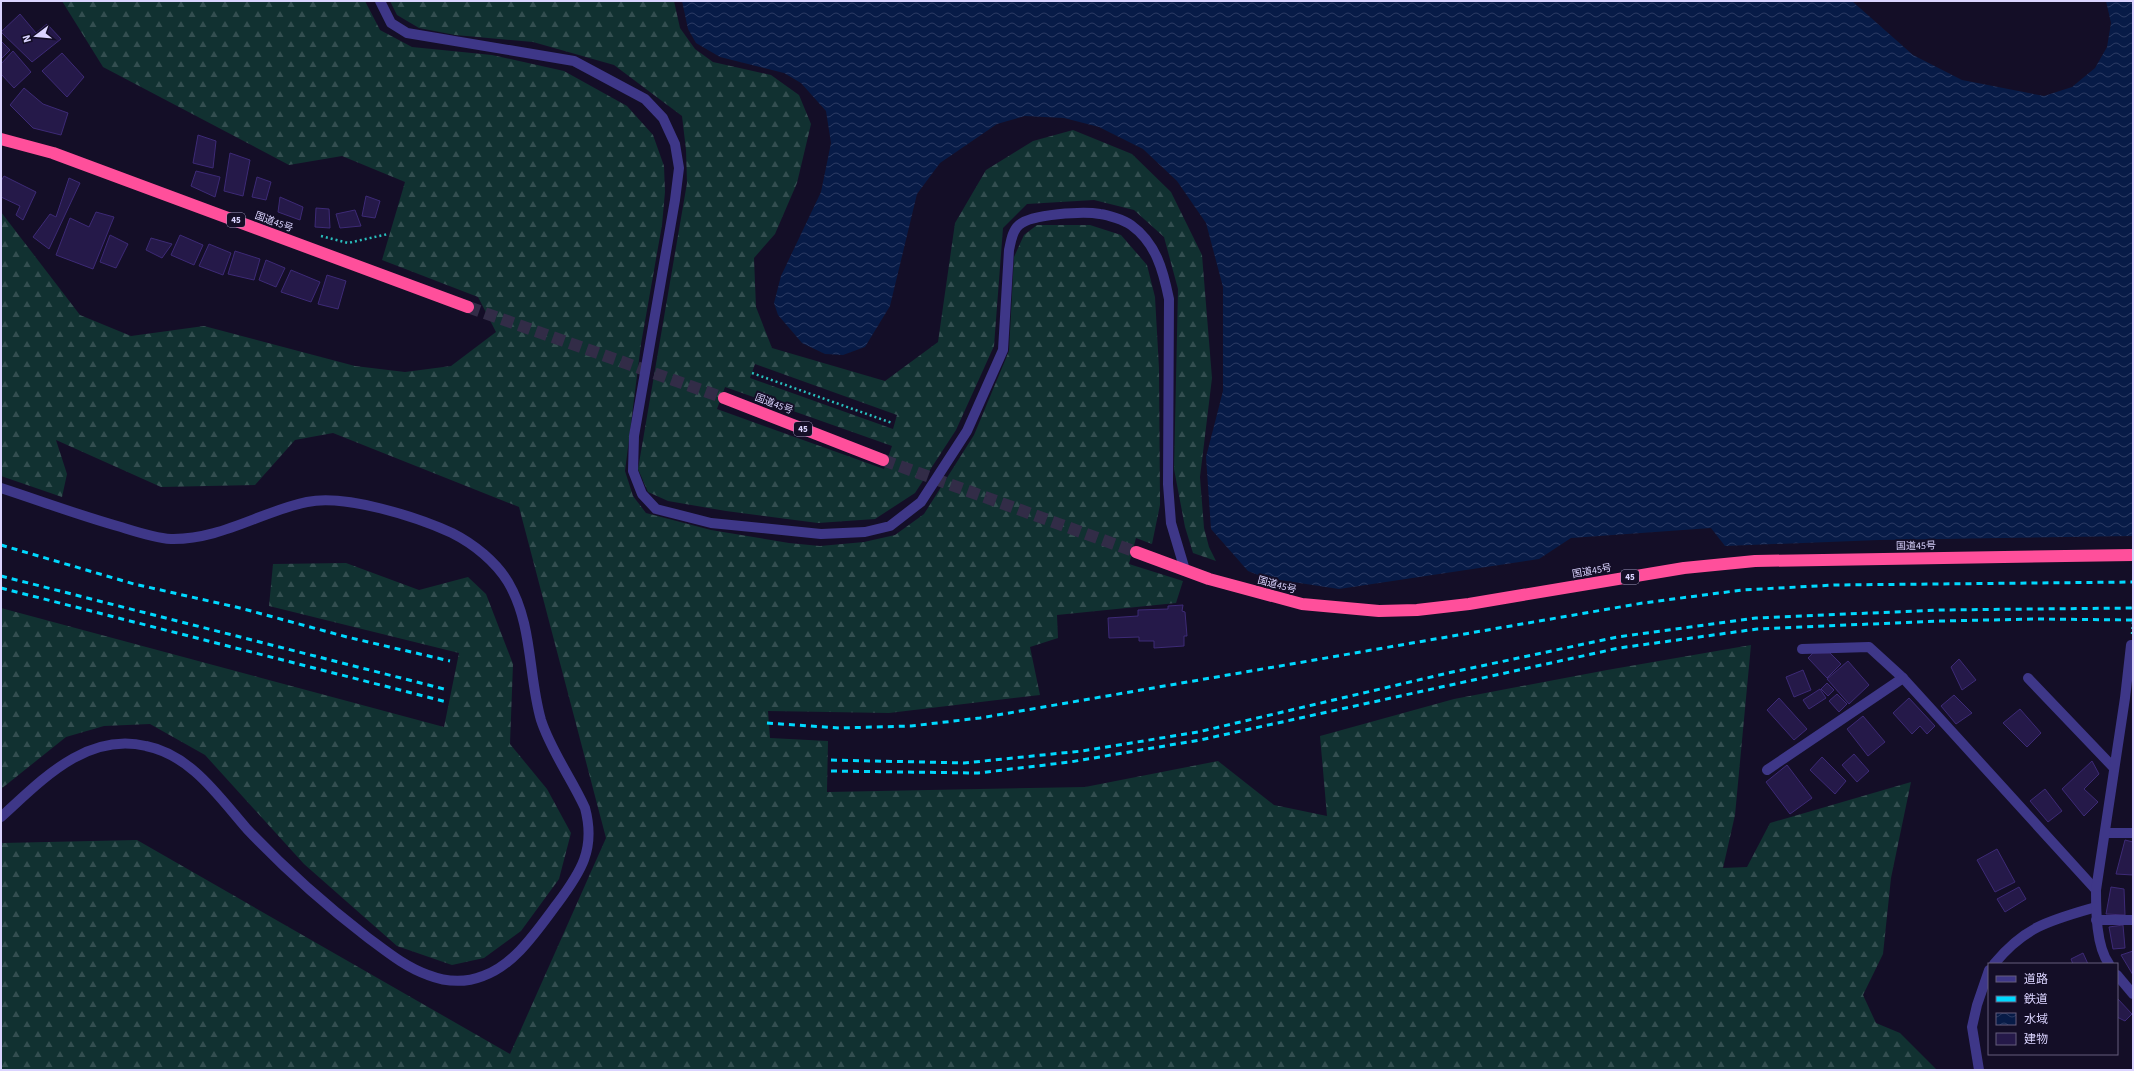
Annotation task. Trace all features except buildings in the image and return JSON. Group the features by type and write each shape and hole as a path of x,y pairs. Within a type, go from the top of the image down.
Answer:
{"highway":[{"name":"国道45号","path":"1,139 60,156 468,307"},
{"name":"国道45号","path":"724,398 883,460"},
{"name":"国道45号","path":"1136,552 1209,579 1302,604 1338,609 1386,611 1417,610 1469,604 1684,568 1756,561 2133,555"}],"street":[{"path":"380,1 391,23 407,33 445,40 496,46 574,61 645,100 663,118 675,144 679,168 675,200 634,436 633,471 642,494 656,508 711,523 821,534 865,532 890,526 921,502 967,431 1003,350 1009,250 1012,235 1019,224 1030,219 1055,214 1100,214 1130,225 1152,246 1163,270 1169,299 1168,484 1171,523 1186,570"},
{"path":"1,488 109,524 168,539 189,539 211,535 287,507 310,502 333,501 359,504 403,515 453,534 478,549 495,565 508,582 518,604 525,627 536,698 542,721 585,808 589,823 590,842 581,869 574,882 524,945 494,971 483,976 457,982 430,976 410,968 352,926 315,895 269,852 202,779 180,760 161,750 147,746 118,742 81,754 50,774 1,817"},
{"path":"2108,963 2105,958 2096,920 2096,890 2114,768 2129,698 2131,645"},
{"path":"1802,648 1869,647 1903,678 2096,890"},
{"path":"1767,770 1903,678"},
{"path":"2028,678 2114,768"},
{"path":"2104,833 2133,833"},
{"path":"1995,963 2006,949 2031,929 2096,907"},
{"path":"2096,920 2133,920"},
{"path":"1979,1070 1972,1027 1977,1005 1988,973"},
{"path":"2118,976 2133,994"}],"path":[{"path":"752,373 892,423"},
{"path":"2133,607 2133,612"}],"green space":[{"path":"62,1 365,1 380,30 412,47 492,55 564,71 627,106 653,135 664,166 665,192 662,225 641,344 625,471 633,496 646,513 711,530 789,543 820,546 864,542 895,535 924,514 974,435 1009,351 1014,257 1024,235 1037,225 1090,225 1121,235 1147,265 1155,297 1159,368 1160,505 1152,544 1136,538 1129,564 1183,581 1176,603 1057,615 1058,638 1030,647 1040,695 889,713 768,711 770,738 828,741 827,792 1085,787 1218,761 1274,805 1327,816 1320,736 1454,699 1751,645 1735,815 1723,868 1747,867 1770,823 1911,782 1891,878 1883,954 1863,995 1876,1023 1900,1033 1937,1070 1,1070 1,843 137,840 510,1054 606,838 519,507 333,433 295,440 255,485 161,487 56,440 67,474 62,497 1,476 1,212 80,315 131,336 204,326 355,366 405,372 451,366 496,332 478,297 382,260 405,182 342,156 289,165 103,67"},
{"path":"390,1 674,1 680,28 695,49 713,62 771,75 799,95 811,124 797,183 775,234 754,258 756,307 772,348 885,381 938,342 955,223 986,170 1033,141 1073,130 1132,154 1171,192 1202,255 1212,378 1200,477 1204,528 1209,547 1216,561 1193,553 1185,527 1174,469 1178,289 1164,237 1134,210 1094,200 1027,204 1003,228 994,346 956,430 915,493 875,519 818,523 726,511 668,501 648,492 638,469 687,183 686,150 682,116 614,65 533,42 455,35 419,28 397,15","holes":["755,364 897,415 893,429 750,378","725,387 892,446 884,469 717,409"]},
{"path":"346,563 419,590 468,577 486,594 513,664 510,744 547,789 571,833 559,879 521,931 484,958 452,965 397,946 304,864 205,755 150,724 104,726 66,737 1,789 1,608 444,727 459,653 269,606 273,564"}],"water":[{"path":"682,1 1852,1 1913,55 1962,80 2044,96 2072,87 2095,68 2107,47 2111,23 2106,1 2133,1 2133,536 1879,540 1725,546 1711,528 1571,538 1539,559 1339,589 1266,578 1248,571 1211,529 1206,457 1223,391 1223,287 1206,223 1177,181 1143,149 1099,127 1064,118 1025,116 997,124 940,163 917,194 890,306 865,347 843,355 825,354 802,343 778,315 774,303 781,276 821,192 831,143 826,111 801,83 784,73 720,57 696,43 688,29"}],"tunnel":[{"path":"468,307 724,398"},
{"path":"883,460 1136,552"}],"railway":[{"path":"1,545 134,584 240,608 347,637 450,661"},
{"path":"1,576 448,690"},
{"path":"767,723 839,728 911,726 980,718 1643,603 1742,590 1835,585 2133,582"},
{"path":"1,588 447,702"},
{"path":"831,760 964,763 1082,751 1198,732 1448,673 1617,637 1756,618 1939,610 2133,608"},
{"path":"831,771 978,773 1070,762 1200,740 1619,648 1757,629 1939,621 2037,619 2133,620"}]}
